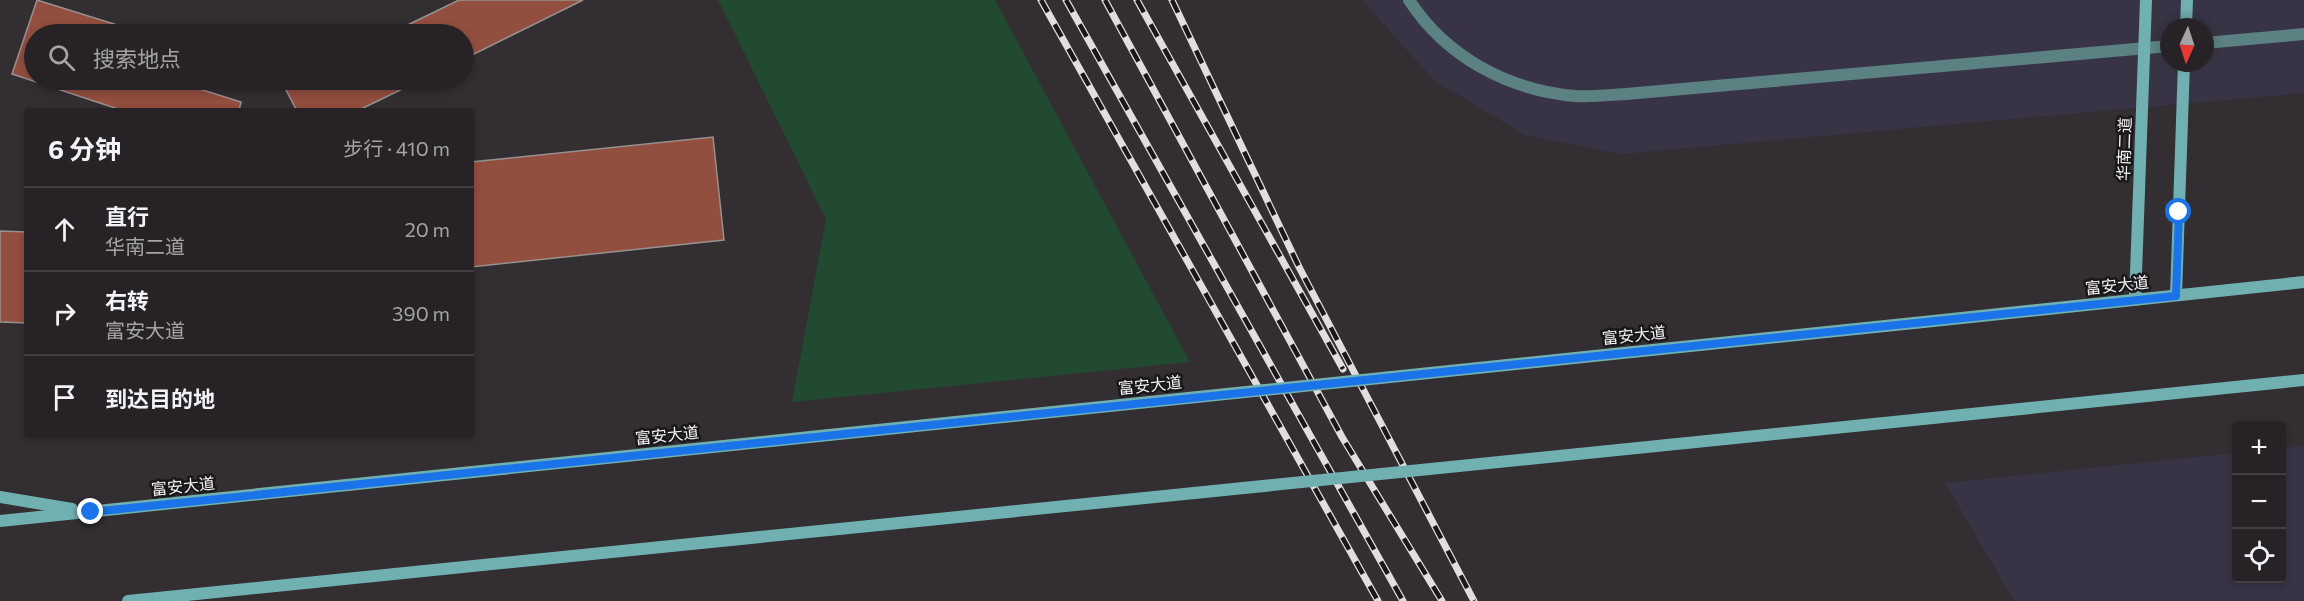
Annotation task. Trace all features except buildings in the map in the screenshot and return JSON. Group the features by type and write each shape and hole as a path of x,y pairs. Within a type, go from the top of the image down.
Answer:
{"main road":[{"name":"华南二道","path":"2135,300 2146,0"},
{"path":"2186,18 2187,0"},
{"path":"2176,296 2184,72"},
{"name":"富安大道","path":"0,521 2304,282"},
{"path":"128,601 2304,380"},
{"path":"0,497 91,512"}],"street":[{"path":"1409,0 1420,17 1453,51 1488,73 1533,88 1575,96 1626,94 2160,47"},
{"path":"2214,42 2304,34"}],"shaded area":[{"path":"1362,0 2304,0 2304,93 1621,154 1525,135 1434,80"},
{"path":"2304,446 2304,601 2014,601 1945,483 2232,453 2232,583 2286,583 2286,448"}],"green space":[{"path":"718,0 995,0 1190,362 792,402 826,219"}],"railway":[{"path":"1041,0 1378,601"},
{"path":"1066,0 1403,601"},
{"path":"1105,0 1342,437 1442,601"},
{"path":"1137,0 1343,369"},
{"path":"1172,0 1299,267 1474,601"}],"route":[{"path":"91,512 2176,296 2179,212"}]}
